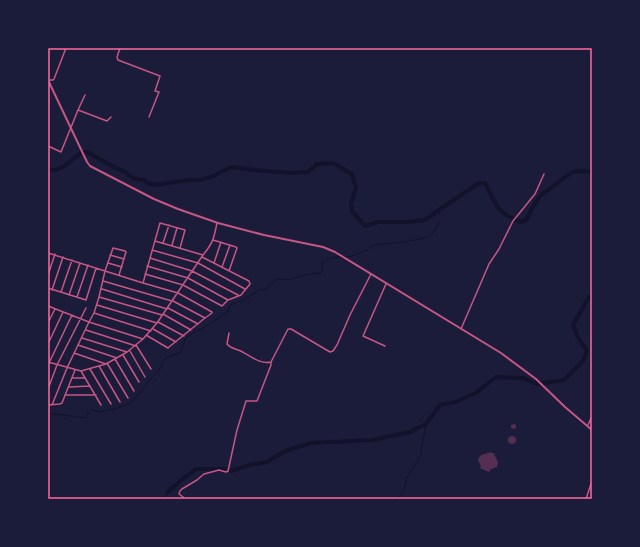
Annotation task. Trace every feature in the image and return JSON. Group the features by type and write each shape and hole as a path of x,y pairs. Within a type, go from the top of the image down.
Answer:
{"street":[{"path":"66,48 54,79 48,80 90,166 154,199 178,209 264,235 323,247 336,252 501,353 536,379 592,430"},
{"path":"120,48 117,57 118,60 160,76 155,91 159,92 149,117"},
{"path":"48,146 61,152 85,95"},
{"path":"78,110 107,121 111,117"},
{"path":"461,329 490,264 513,221 535,194 544,174"},
{"path":"72,316 48,363 81,371 107,363 123,355 151,331 210,246 218,222"},
{"path":"143,283 160,223 185,230 180,248"},
{"path":"163,244 169,226"},
{"path":"172,246 177,228"},
{"path":"213,240 236,247 237,249 229,271"},
{"path":"145,274 183,285 221,306 228,300 241,295 250,284 249,281 203,256 155,241"},
{"path":"214,263 221,242"},
{"path":"222,267 230,245"},
{"path":"52,404 74,353 94,313 102,289 105,271 113,248 126,252 119,275"},
{"path":"152,250 198,264 245,289"},
{"path":"48,253 178,293 212,312 169,348 146,335"},
{"path":"48,275 54,254"},
{"path":"110,255 124,260"},
{"path":"52,290 63,257"},
{"path":"150,258 192,271 239,296"},
{"path":"61,292 72,260"},
{"path":"69,295 80,263"},
{"path":"108,263 122,267"},
{"path":"77,297 88,265"},
{"path":"148,266 188,278 228,300"},
{"path":"48,288 86,300 96,268"},
{"path":"184,499 179,494 180,491 202,475 219,470 226,472 228,471 246,401 257,401 272,365 271,362 288,329 291,329 330,352 333,351 371,274"},
{"path":"103,281 172,301 205,318"},
{"path":"385,346 363,336 386,284"},
{"path":"102,289 167,308 198,324"},
{"path":"99,297 162,315 191,330"},
{"path":"97,305 157,322 184,336"},
{"path":"48,306 80,319 143,339"},
{"path":"48,389 57,365 86,308"},
{"path":"48,323 55,309"},
{"path":"48,344 63,312"},
{"path":"94,313 151,331"},
{"path":"152,329 176,342"},
{"path":"86,330 136,345 151,369"},
{"path":"229,333 226,344 229,347 238,350 256,360 266,363 271,362"},
{"path":"82,338 128,351 145,377"},
{"path":"78,345 116,359 134,391"},
{"path":"74,353 107,363 128,398"},
{"path":"123,355 139,382"},
{"path":"98,366 120,402"},
{"path":"90,368 111,404"},
{"path":"48,405 61,404 76,370"},
{"path":"81,371 101,405"},
{"path":"72,378 85,378"},
{"path":"68,387 90,386"},
{"path":"65,395 96,395"},
{"path":"588,425 592,416"},
{"path":"586,499 592,481"}],"building":[{"path":"511,425 516,425 516,428 511,428"},
{"path":"512,436 515,437 515,443 512,444 509,443 508,440 509,437"},
{"path":"489,452 495,454 494,455 498,462 497,467 491,469 489,472 480,468 481,466 478,460 480,456"}],"waterway":[{"path":"48,170 56,170 63,167 81,153 87,152 124,171 133,178 144,180 155,185 189,180 200,180 214,176 232,167 292,173 308,172 317,164 333,163 352,174 356,188 351,203 352,211 365,226 378,222 425,220 434,214"},
{"path":"436,212 479,183 485,183 498,208 507,216 522,222 527,219 540,196 572,172 592,172"},
{"path":"439,210 440,217"},
{"path":"48,413 85,418 91,410 99,412 118,408 131,403 160,369 165,358 181,352 186,337 210,324 228,311 230,305 243,300 259,290 267,289 269,285 277,279 285,280 312,273 320,274 322,271 322,263 327,259 352,256 367,250 373,245 405,242 429,237 439,222"},
{"path":"231,471 250,465 267,462 285,451 311,443 373,440 410,432 426,424 440,405 455,402 476,393 496,377 523,378 537,384 564,380 583,361 587,351 577,336 573,325 589,297 592,296"},
{"path":"397,499 404,491 407,477 420,457 426,424"},
{"path":"168,492 196,469 226,469"},
{"path":"162,499 168,492"}]}
